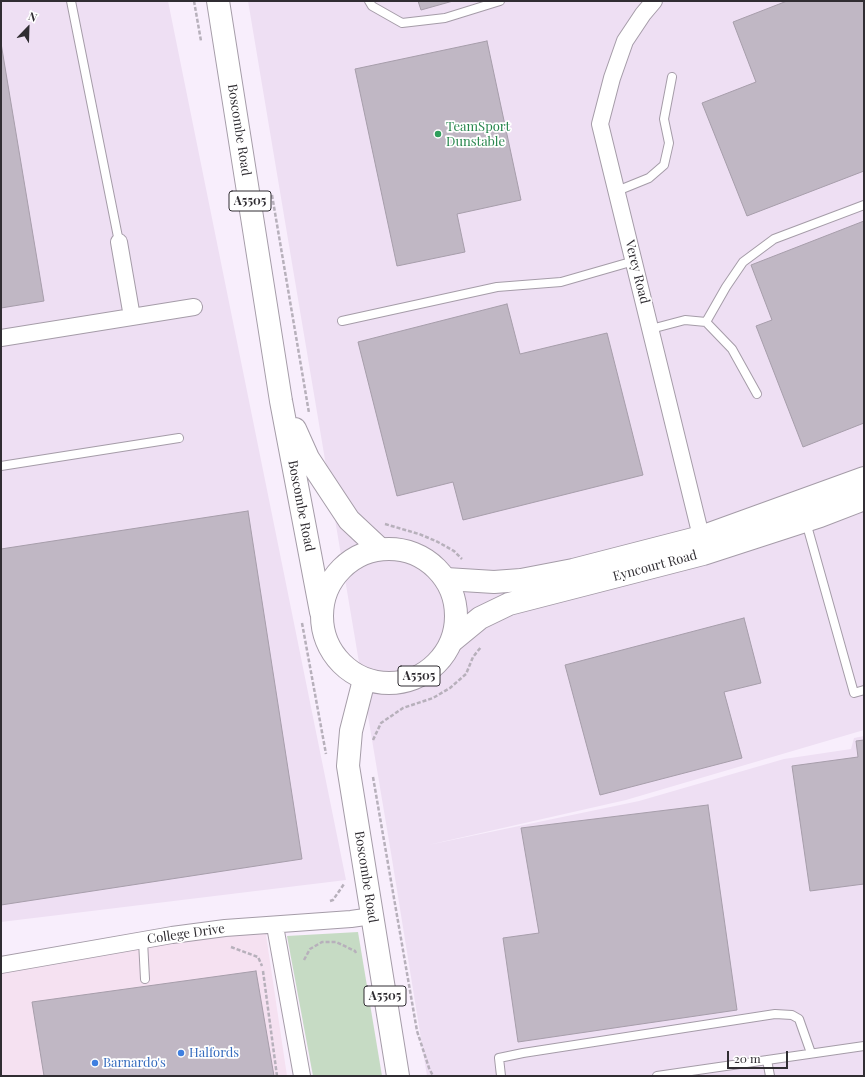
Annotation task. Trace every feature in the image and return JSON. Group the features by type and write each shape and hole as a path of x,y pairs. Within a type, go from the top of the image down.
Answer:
{"main road":[{"name":"Boscombe Road","path":"218,1 281,401 321,612"},
{"name":"Boscombe Road","path":"281,401 308,458 349,520 380,549"},
{"name":"Eyncourt Road","path":"452,641 480,618 510,604 702,545 864,478"},
{"name":"Eyncourt Road","path":"446,579 494,582 521,580 574,570 702,545 805,521 864,499"},
{"name":"A5505","path":"380,549 405,550 428,561 446,579 454,599 456,620 452,641 441,659 426,674 406,682 385,684 364,680 345,669 331,653 323,633 321,612 326,589 339,570 358,556 380,549"},
{"name":"Boscombe Road","path":"364,680 351,731 348,766 398,1076"}],"street":[{"name":"Verey Road","path":"654,1 643,14 625,41 612,78 600,124 651,329 702,545"},
{"path":"119,242 132,317"},
{"path":"1,338 194,308"},
{"name":"College Drive","path":"1,965 172,935 225,928 275,926 372,916"},
{"path":"275,926 302,1076"}],"lane":[{"path":"71,1 119,242"},
{"path":"369,1 372,6 402,23 445,18 500,1"},
{"path":"617,191 649,178 664,165 669,143 664,119 672,77"},
{"path":"706,322 726,287 743,262 774,239 864,205"},
{"path":"342,321 497,287 561,282 634,261"},
{"path":"651,329 685,320 706,322 732,349 757,394"},
{"path":"1,466 179,438"},
{"path":"805,521 854,694 864,690"},
{"path":"143,941 144,979"},
{"path":"501,1076 499,1058 775,1014 792,1015 799,1019 811,1054"},
{"path":"656,1076 692,1073 864,1046"},
{"path":"768,1060 770,1076"}],"path":[{"path":"271,191 309,416"},
{"path":"379,522 419,534 436,541 454,551 465,562"},
{"path":"371,743 381,723 403,708 433,698 450,688 466,674 473,657 481,646"},
{"path":"372,772 417,1031 433,1076"},
{"path":"304,960 310,949 322,942 336,942 355,951"},
{"path":"228,946 258,957 262,965 277,1076"}],"shaded area":[{"path":"1,1 168,1 346,880 1,922"},
{"path":"248,1 864,1 864,730 626,800 428,845 639,801 784,759 851,749 854,738 864,736 864,1076 427,1076"},
{"path":"265,928 287,1076 1,1076 1,971"}],"green space":[{"path":"358,932 382,1076 313,1076 287,936"}],"building":[{"path":"418,1 453,1 421,10"},
{"path":"787,1 864,1 864,171 747,216 702,103 756,82 733,22"},
{"name":"TeamSport Dunstable","path":"487,41 521,200 457,214 465,252 397,266 355,69"},
{"path":"1,43 44,301 1,308"},
{"path":"864,221 864,423 803,447 756,326 772,320 751,265"},
{"path":"507,304 520,354 607,333 643,475 463,520 453,482 397,496 358,342"},
{"path":"248,511 302,859 1,905 1,549"},
{"path":"744,618 761,683 724,692 742,758 600,795 565,665"},
{"path":"864,740 864,884 810,891 792,766 858,757 856,741"},
{"path":"708,805 737,1010 518,1042 503,938 539,933 521,828"},
{"path":"256,971 274,1076 44,1076 32,1002"}],"place":[{"name":"TeamSport Dunstable","path":"438,134"},
{"name":"Halfords","path":"181,1053"},
{"name":"Barnardo's","path":"95,1063"}]}
